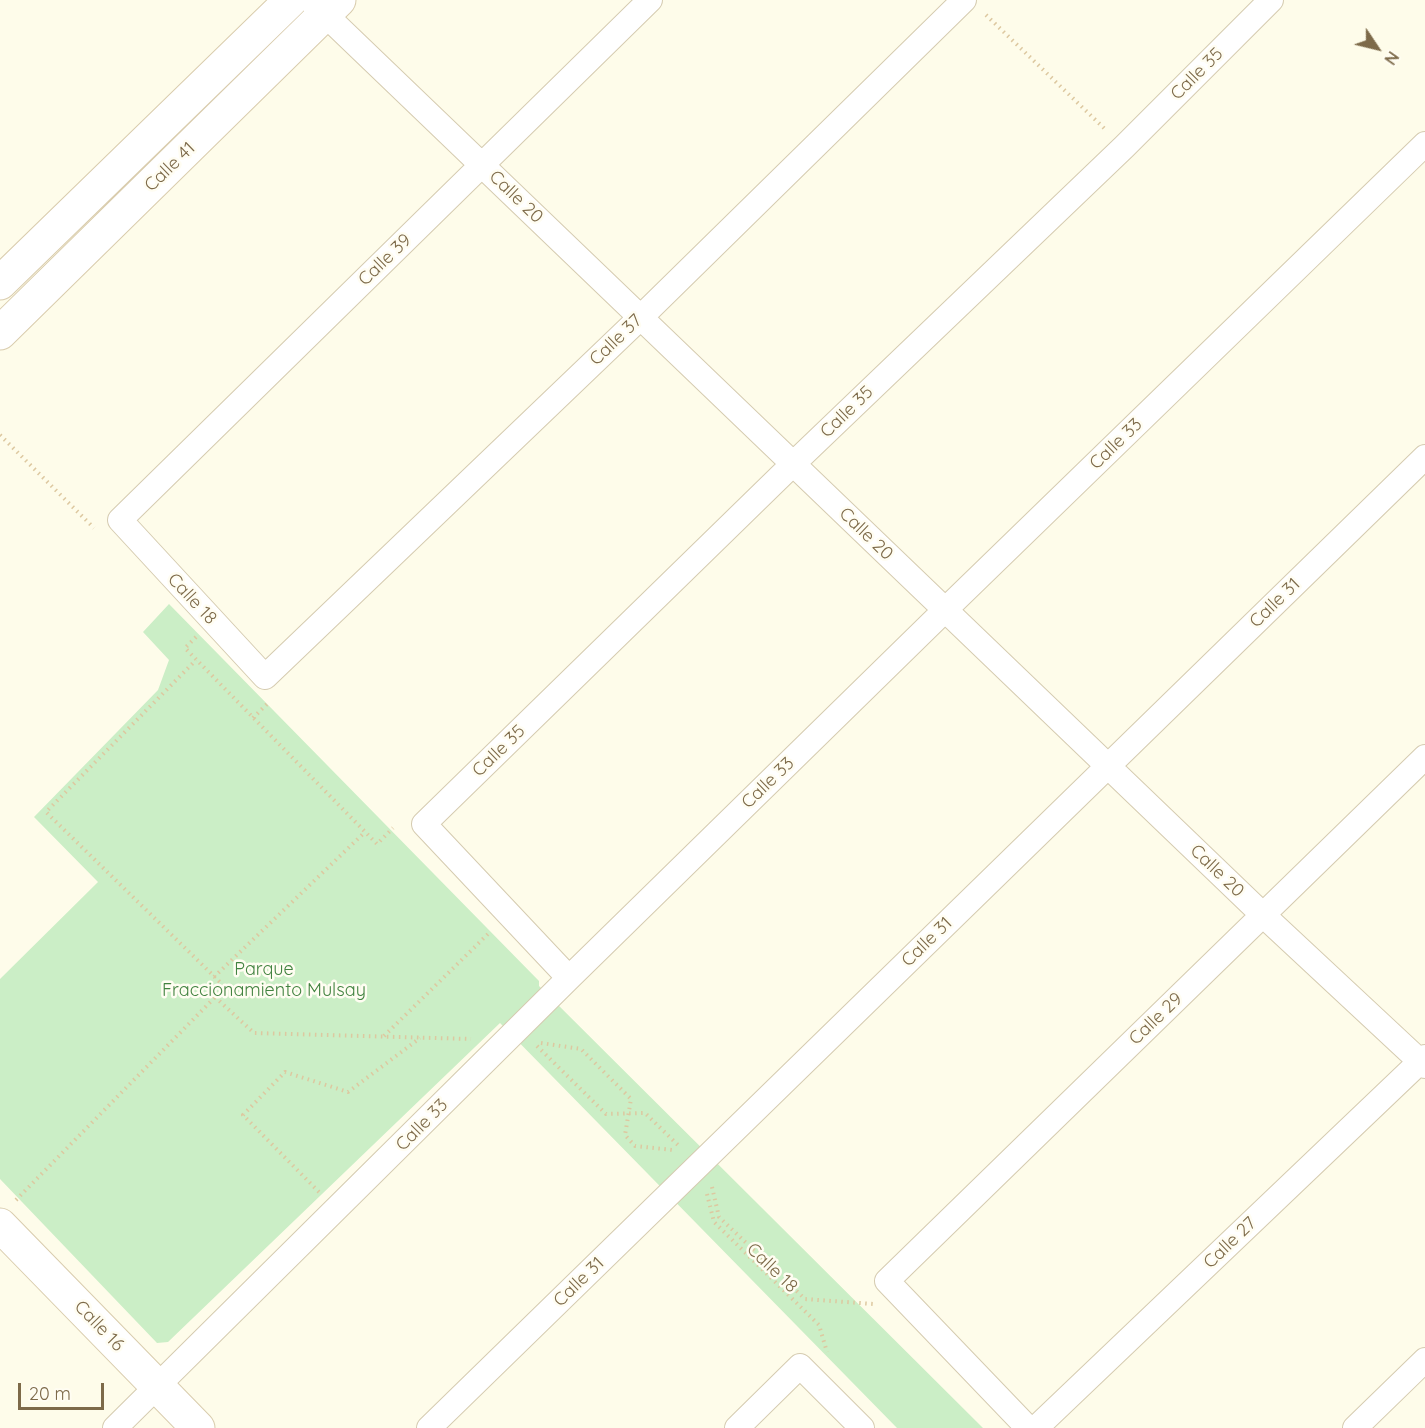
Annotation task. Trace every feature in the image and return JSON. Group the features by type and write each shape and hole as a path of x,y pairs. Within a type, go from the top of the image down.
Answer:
{"main road":[{"name":"Calle 41","path":"0,283 291,0"},
{"name":"Calle 41","path":"0,333 325,5"},
{"name":"Calle 16","path":"5,1225 198,1428"}],"street":[{"name":"Calle 39","path":"120,520 650,0"},
{"name":"Calle 35","path":"568,978 424,824 793,464 1124,147 1271,0"},
{"name":"Calle 37","path":"265,677 971,4"},
{"name":"Calle 20","path":"325,5 483,165 793,464 1263,915 1423,1062"},
{"name":"Calle 33","path":"115,1428 568,978 1425,144"},
{"name":"Calle 31","path":"429,1428 1425,457"},
{"name":"Calle 18","path":"120,520 265,677"},
{"name":"Calle 29","path":"1028,1428 887,1281 1425,757"},
{"name":"Calle 27","path":"1036,1428 1423,1062"},
{"path":"1355,1428 1425,1360"},
{"path":"736,1428 800,1366 862,1428"}],"path":[{"path":"971,4 1124,147"},
{"path":"0,435 97,531"},
{"path":"201,633 184,648 376,844 393,828"},
{"path":"5,1225 225,987 46,812 196,660"},
{"path":"253,718 270,701"},
{"path":"214,977 365,832"},
{"path":"383,1037 493,929"},
{"path":"215,997 254,1033 478,1039"},
{"path":"326,1198 243,1114 285,1072 348,1092 420,1038"},
{"path":"673,1150 635,1146 625,1135 628,1113 631,1099 581,1049 539,1044 606,1114 628,1113 645,1113 685,1151"},
{"name":"Calle 18","path":"712,1186 719,1217 805,1299 876,1305"},
{"name":"Calle 18","path":"706,1190 714,1221 819,1325 827,1352"}],"green space":[{"name":"Parque Fraccionamiento Mulsay","path":"169,604 539,981 539,986 983,1428 897,1428 500,1023 168,1342 157,1343 0,1179 0,979 98,882 34,817 158,690 169,660 143,632"}]}
